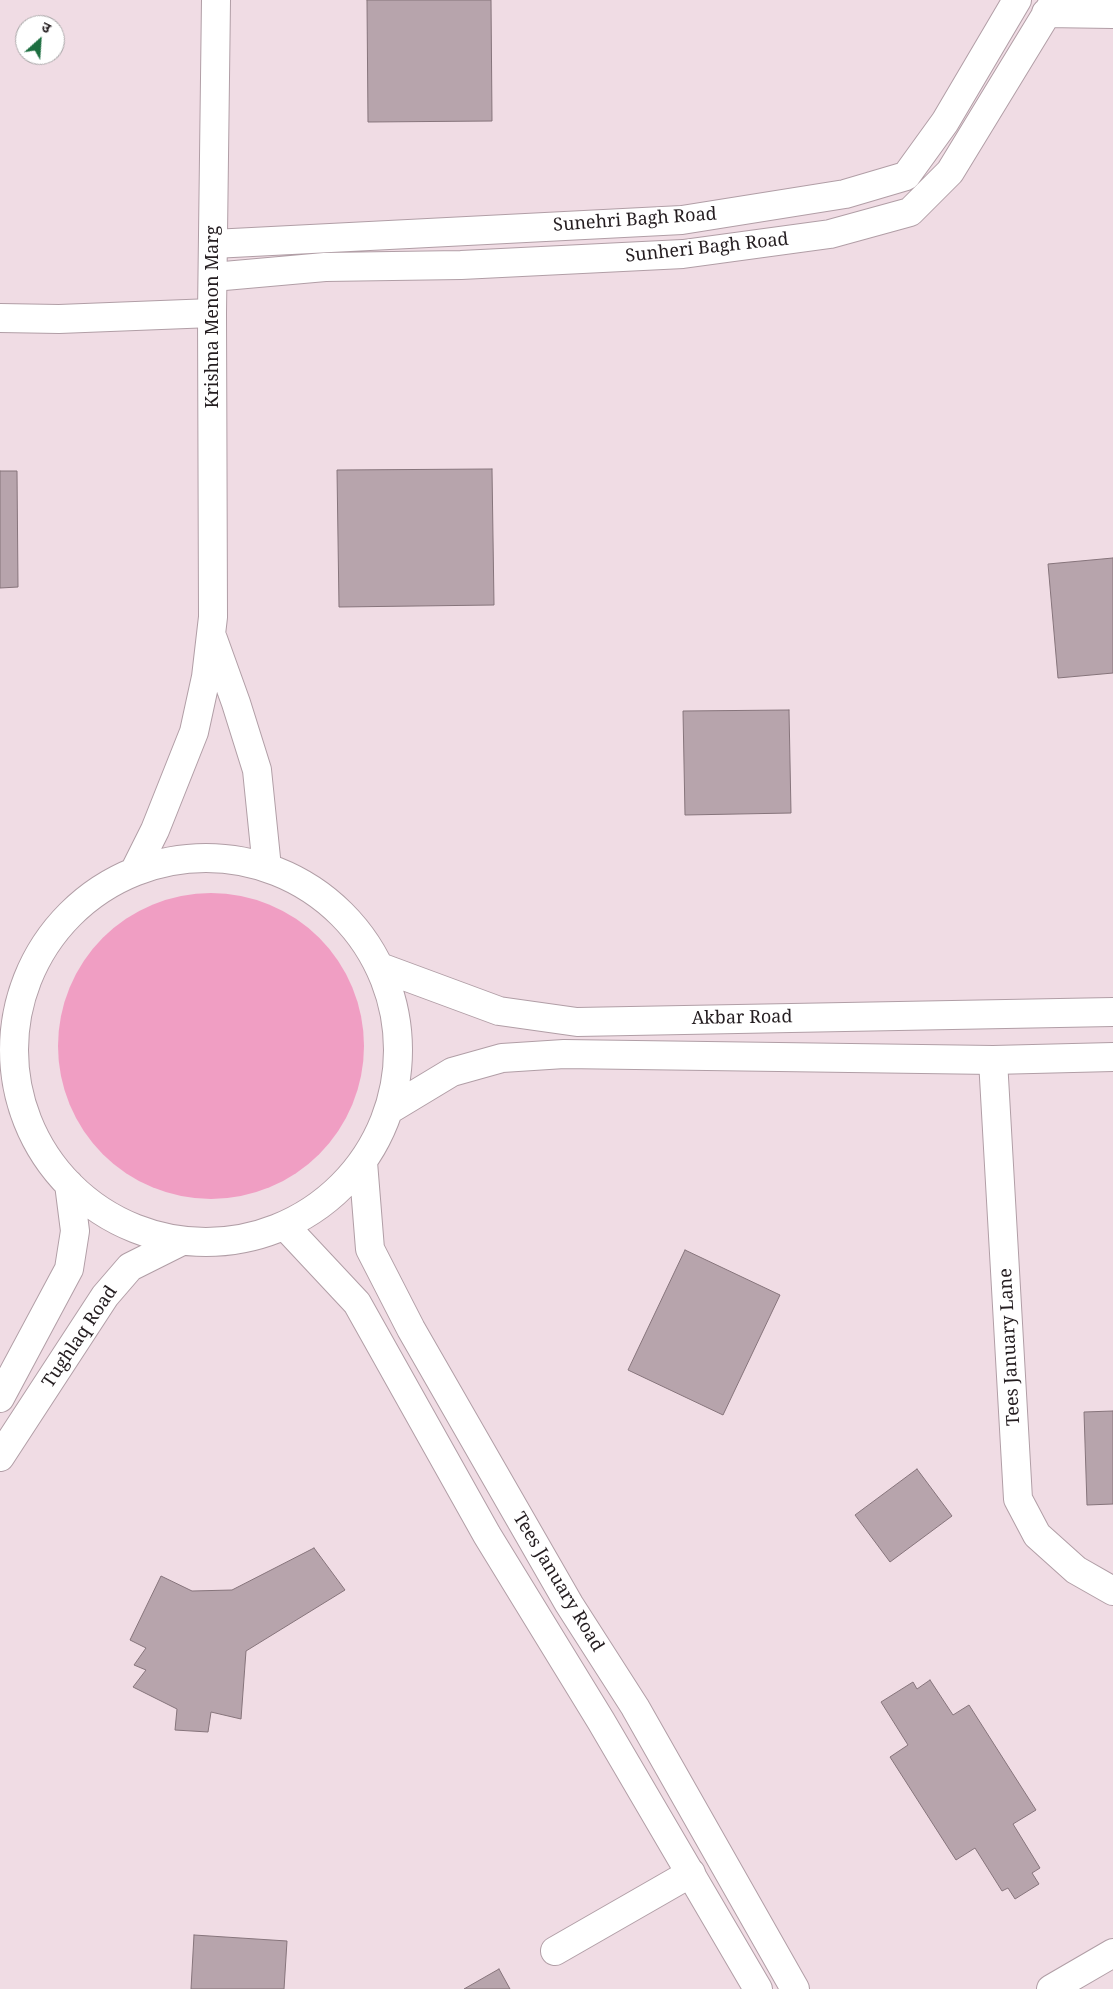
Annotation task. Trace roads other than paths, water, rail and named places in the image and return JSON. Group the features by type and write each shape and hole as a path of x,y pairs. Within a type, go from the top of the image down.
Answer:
{"main road":[{"name":"Krishna Menon Marg","path":"134,872 155,830 194,732 206,676 213,617 212,312 216,0"},
{"name":"Sunehri Bagh Road","path":"213,244 682,220 844,194 906,176 945,122 1017,0"},
{"path":"1051,7 1113,14"},
{"name":"Sunheri Bagh Road","path":"213,278 325,267 461,265 683,254 830,234 910,212 950,172 1051,7"},
{"path":"0,318 59,319 212,312"},
{"name":"Krishna Menon Marg","path":"211,635 236,703 257,770 267,868"},
{"path":"209,858 238,861 267,868 302,884 334,906 360,935 380,967 391,994 397,1022 399,1051 397,1080 385,1123 364,1162 347,1182 329,1199 308,1214 286,1226 235,1240 209,1242 182,1241 151,1234 121,1222 93,1206 69,1184 49,1161 34,1135 22,1106 9,1087 15,1077 14,1032 24,988 36,960 52,934 72,912 96,892 134,872 179,860 209,858"},
{"name":"Akbar Road","path":"380,967 499,1010 577,1022 1113,1012"},
{"path":"0,1000 24,988"},
{"path":"389,1110 452,1072 502,1058 564,1054 993,1060 1113,1057"},
{"name":"Tees January Lane","path":"993,1060 1018,1499 1037,1535 1076,1570 1113,1591"},
{"name":"Tees January Road","path":"364,1162 370,1250 388,1285 569,1604 636,1707 794,1989"},
{"name":"Tughlaq Road","path":"0,1398 69,1269 75,1231 69,1184"},
{"name":"Tees January Road","path":"286,1226 357,1303 487,1535 601,1720 758,1989"},
{"name":"Tughlaq Road","path":"0,1457 105,1296 130,1267 182,1241"},
{"path":"555,1951 690,1873"},
{"path":"1051,1989 1113,1953"}]}
